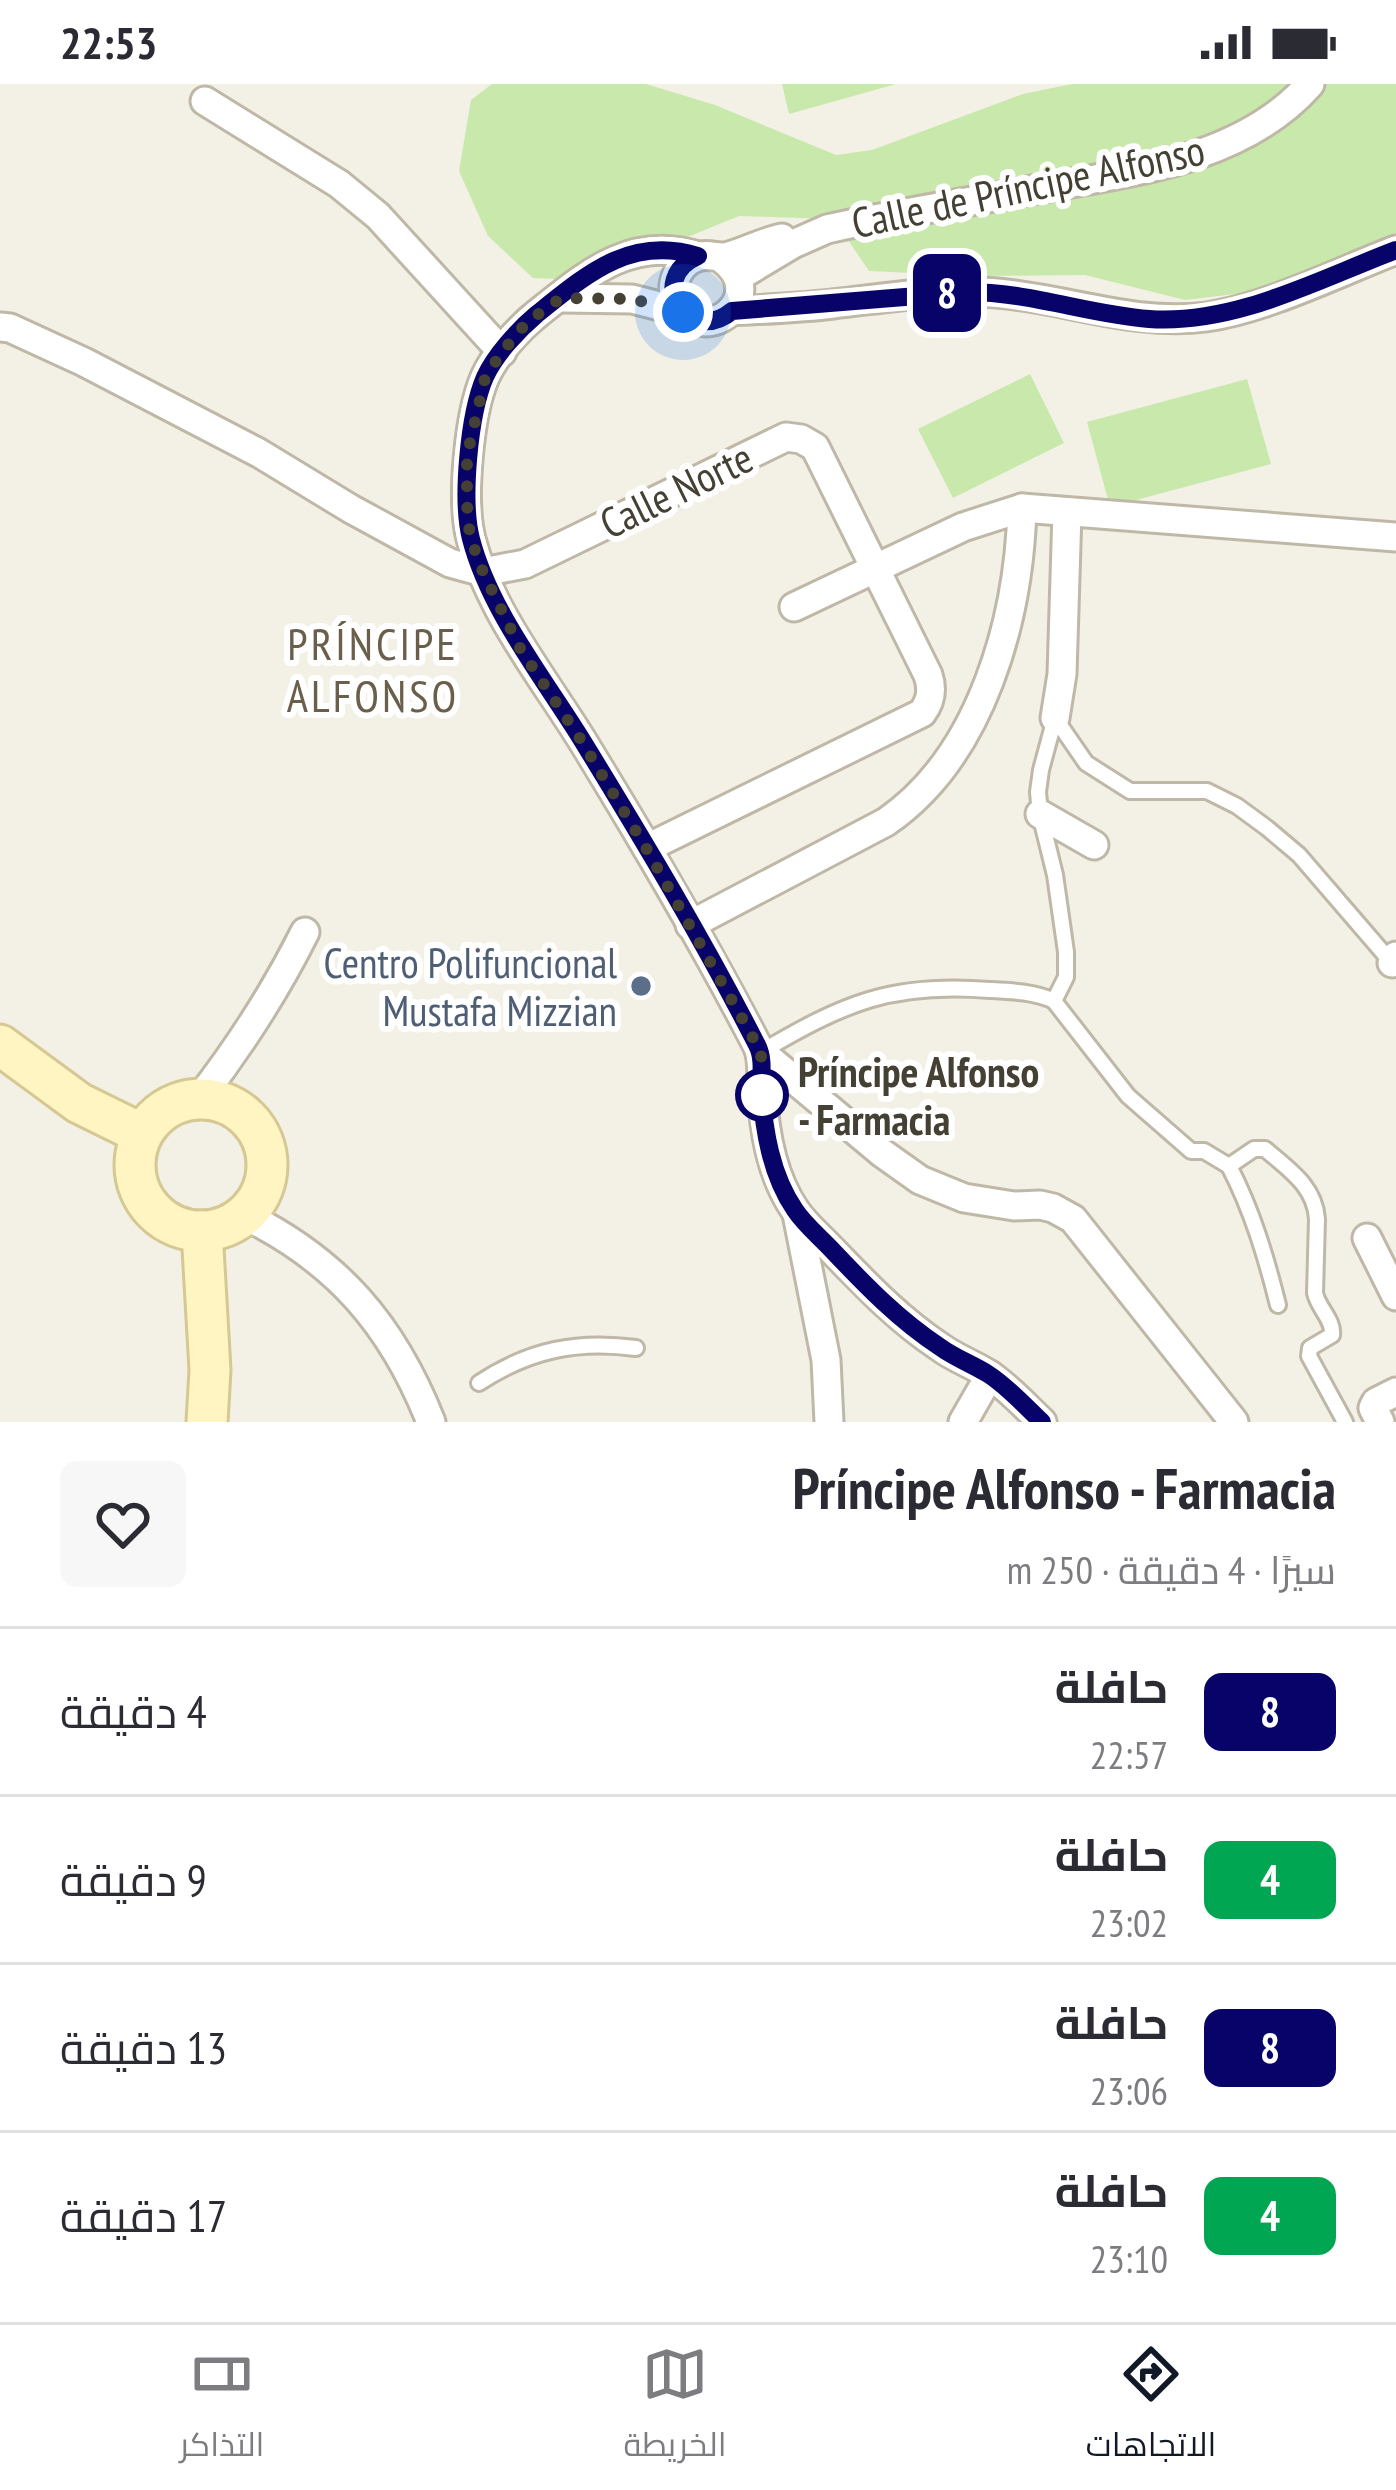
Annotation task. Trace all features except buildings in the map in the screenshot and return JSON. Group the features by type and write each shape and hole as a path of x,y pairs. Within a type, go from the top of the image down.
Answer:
{"street":[{"name":"Calle de Príncipe Alfonso","path":"720,264 771,241 1152,167 1210,150 1246,134 1310,84"},
{"path":"205,101 339,184 378,216 502,352"},
{"path":"561,298 632,299 702,322 724,318 740,295 720,264 676,249 639,251 601,267 527,322 485,378 467,456 467,505 470,537 483,572 521,650 646,848 761,1052 920,1180 964,1198 1053,1208 1072,1220 1234,1422"},
{"path":"732,311 994,292 1117,315 1177,320 1229,313 1396,250"},
{"path":"683,312 674,294 676,275 689,260 720,264"},
{"path":"0,327 84,362 259,453 450,563 483,572"},
{"name":"Calle Norte","path":"483,572 525,564 785,437 815,447 931,685 928,705 922,713 646,848"},
{"path":"690,925 886,822 934,781 960,741 999,654 1017,582 1022,508"},
{"path":"794,608 963,526 1022,508 1396,537"},
{"path":"1055,718 1062,674 1066,512"},
{"path":"1040,814 1094,845"},
{"path":"199,1099 277,988 304,932"},
{"path":"0,1045 79,1103 142,1135"},
{"path":"761,1052 764,1118 777,1180 797,1214 879,1300 942,1349 990,1375 1042,1422"},
{"path":"199,1099 222,1102 243,1113 258,1130 267,1175 260,1197 244,1215 225,1227 202,1231 179,1228 144,1200 135,1156 156,1116 176,1104 199,1099"},
{"path":"797,1214 826,1360 829,1422"},
{"path":"244,1215 305,1249 356,1295 399,1353 431,1422"},
{"path":"202,1231 210,1370 207,1422"},
{"path":"1366,1238 1396,1296"},
{"path":"963,1422 990,1375"},
{"path":"1380,1422 1373,1408 1376,1402 1396,1392"}],"lane":[{"path":"1054,1001 1066,976 1066,952 1038,792 1055,718"},
{"path":"1055,718 1086,763 1130,791 1207,791 1237,806 1299,855 1395,962"},
{"path":"761,1052 833,1012 921,988 1046,997 1158,1125 1191,1151 1204,1151 1229,1166 1258,1234 1278,1305"},
{"path":"1229,1166 1255,1149 1265,1149 1310,1189 1317,1219 1315,1293 1333,1326 1332,1335 1310,1348 1309,1356 1345,1422"},
{"path":"479,1383 502,1368 554,1348 581,1344 636,1348"}],"green space":[{"path":"492,84 646,84 715,105 836,155 872,150 1023,94 1072,84 1396,84 1396,240 1330,268 1243,293 1185,300 1085,275 869,271 834,219 739,216 690,236 657,240 584,280 533,278 488,236 459,171 471,100"},
{"path":"782,84 896,84 789,114"},
{"path":"1030,374 1064,443 953,498 918,429"},
{"path":"1247,379 1271,464 1110,507 1087,422"}],"bus line":[{"name":"8","path":"1042,1422 990,1375 942,1349 879,1300 797,1214 777,1180 764,1118 761,1052 646,848 521,650 470,537 467,456 485,378 527,322 581,280 619,258 658,248 698,256 676,275 674,294 683,312 702,322 724,318 732,311 967,292 1177,320 1229,313 1396,250"}],"place":[{"name":"Centro Polifuncional Mustafa Mizzian","path":"641,986"},
{"name":"Príncipe Alfonso - Farmacia","path":"762,1095"}],"district":[{"name":"PRÍNCIPE ALFONSO","path":"373,669"}],"route":[{"path":"683,312 632,299 561,298 527,322 485,378 467,456 470,537 521,650 646,848 761,1052 762,1095"}]}
